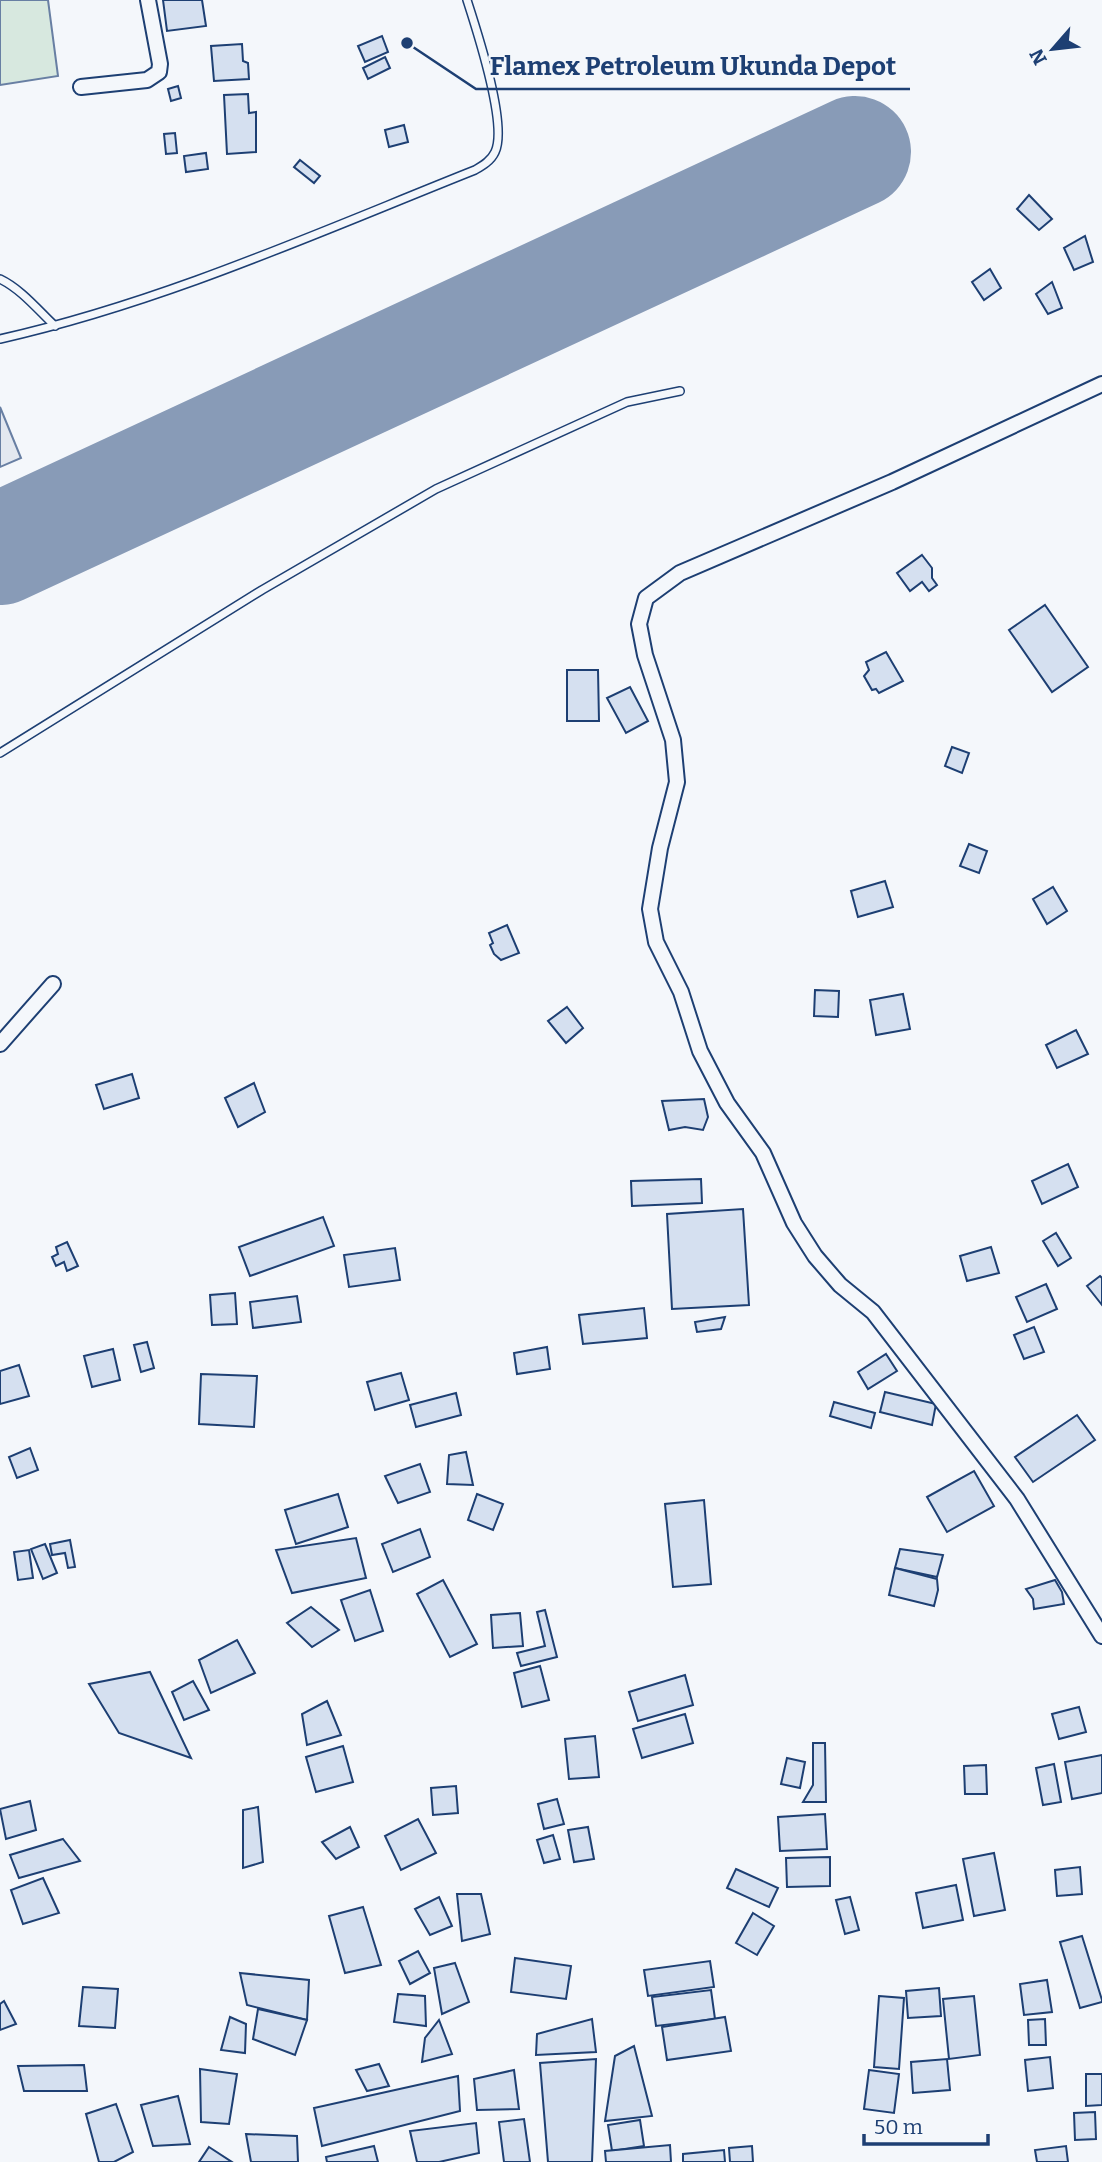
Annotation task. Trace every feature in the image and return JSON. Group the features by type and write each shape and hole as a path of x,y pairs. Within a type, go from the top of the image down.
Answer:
{"street":[{"path":"81,87 152,79 159,72 160,64 148,0"},
{"path":"1102,384 892,482 680,573 646,598 639,624 645,655 674,740 677,782 660,848 650,909 656,942 681,992 700,1051 727,1103 763,1153 794,1223 815,1256 840,1285 873,1312 1017,1499 1102,1636"},
{"path":"0,1045 53,984"}],"lane":[{"path":"0,339 55,326 225,270 475,170 487,162 496,151 498,120 481,45 467,0"},
{"path":"0,279 13,285 55,326"},
{"path":"0,753 262,590 436,489 627,402 680,391"}],"shaded area":[{"path":"0,0 48,0 58,76 0,85"},
{"path":"0,407 21,458 0,467"}],"building":[{"path":"163,0 202,0 206,26 167,31"},
{"path":"382,36 388,52 365,62 358,46"},
{"path":"242,44 243,61 248,63 249,79 214,81 211,46"},
{"path":"385,57 390,68 368,79 363,68"},
{"path":"178,86 181,98 171,101 168,89"},
{"path":"248,94 249,113 256,112 256,152 227,154 224,95"},
{"path":"404,125 408,142 389,147 385,130"},
{"path":"175,133 177,153 166,154 164,134"},
{"path":"206,153 208,169 186,172 184,156"},
{"path":"300,160 320,176 314,183 294,167"},
{"path":"1029,195 1052,219 1039,230 1017,209"},
{"path":"1085,236 1093,262 1074,270 1064,248"},
{"path":"990,269 1001,288 984,300 972,282"},
{"path":"1052,282 1062,308 1048,314 1036,294"},
{"path":"922,555 932,568 932,578 937,585 929,591 922,582 910,591 897,573"},
{"path":"1045,605 1088,667 1052,692 1009,630"},
{"path":"886,652 903,681 879,693 876,689 872,690 864,676 869,670 866,662"},
{"path":"567,670 598,670 599,721 567,721"},
{"path":"630,687 648,721 626,733 607,698"},
{"path":"952,747 969,753 962,773 945,766"},
{"path":"969,844 987,851 979,873 960,866"},
{"path":"885,881 893,907 858,917 851,891"},
{"path":"1053,887 1067,911 1047,924 1033,899"},
{"path":"507,925 519,953 501,960 490,945 493,943 489,933"},
{"path":"815,990 839,991 838,1017 814,1016"},
{"path":"903,994 910,1029 876,1035 870,1000"},
{"path":"567,1007 583,1028 566,1043 548,1021"},
{"path":"1076,1030 1088,1054 1057,1068 1046,1045"},
{"path":"132,1074 139,1098 104,1109 96,1085"},
{"path":"254,1083 265,1112 238,1127 225,1098"},
{"path":"704,1099 708,1117 703,1130 685,1127 669,1130 662,1101"},
{"path":"1068,1164 1078,1187 1042,1204 1032,1181"},
{"path":"701,1179 702,1203 632,1206 631,1181"},
{"path":"743,1209 749,1305 672,1309 667,1214"},
{"path":"323,1217 334,1246 250,1276 239,1247"},
{"path":"1056,1233 1071,1258 1058,1266 1043,1241"},
{"path":"67,1242 78,1266 67,1271 64,1262 56,1266 52,1257 58,1254 56,1247"},
{"path":"991,1247 999,1273 967,1281 960,1256"},
{"path":"395,1248 400,1280 349,1287 344,1255"},
{"path":"1100,1276 1102,1278 1102,1305 1087,1286"},
{"path":"1046,1284 1057,1309 1027,1322 1016,1297"},
{"path":"235,1293 237,1324 212,1325 210,1295"},
{"path":"297,1296 301,1322 253,1328 250,1302"},
{"path":"644,1308 647,1338 583,1344 579,1315"},
{"path":"725,1317 721,1329 697,1332 695,1322"},
{"path":"1034,1327 1044,1352 1024,1359 1014,1335"},
{"path":"147,1342 154,1368 141,1372 134,1345"},
{"path":"547,1347 550,1369 517,1374 514,1353"},
{"path":"113,1349 120,1380 92,1387 84,1356"},
{"path":"886,1354 897,1371 868,1389 858,1372"},
{"path":"19,1365 29,1396 0,1404 0,1371"},
{"path":"401,1373 409,1400 375,1410 367,1382"},
{"path":"201,1374 257,1376 254,1427 199,1424"},
{"path":"885,1392 936,1404 932,1425 880,1412"},
{"path":"456,1393 461,1415 416,1427 410,1405"},
{"path":"834,1402 875,1413 871,1428 830,1416"},
{"path":"1077,1415 1095,1440 1033,1482 1015,1457"},
{"path":"30,1448 38,1470 17,1478 9,1457"},
{"path":"466,1452 473,1485 447,1484 449,1455"},
{"path":"420,1464 430,1492 398,1503 385,1476"},
{"path":"974,1471 994,1506 947,1532 927,1497"},
{"path":"338,1494 348,1527 296,1544 285,1510"},
{"path":"477,1494 503,1504 493,1530 468,1520"},
{"path":"704,1500 711,1584 673,1587 665,1504"},
{"path":"420,1529 430,1557 393,1572 382,1544"},
{"path":"356,1538 366,1578 292,1593 276,1550"},
{"path":"70,1540 75,1567 68,1568 65,1553 52,1555 50,1544"},
{"path":"45,1544 57,1573 43,1579 31,1549"},
{"path":"900,1549 943,1555 937,1577 895,1568"},
{"path":"29,1550 33,1578 18,1580 14,1552"},
{"path":"895,1568 937,1579 938,1590 934,1606 889,1595"},
{"path":"443,1580 477,1644 450,1657 417,1594"},
{"path":"1055,1580 1062,1592 1064,1604 1034,1609 1033,1599 1026,1589"},
{"path":"370,1590 383,1631 355,1641 341,1600"},
{"path":"311,1607 339,1630 312,1647 287,1623"},
{"path":"545,1610 557,1657 521,1666 517,1653 545,1646 537,1612"},
{"path":"520,1613 523,1646 493,1648 491,1615"},
{"path":"237,1640 255,1673 211,1693 199,1660"},
{"path":"540,1666 549,1700 522,1707 514,1673"},
{"path":"150,1672 191,1758 119,1733 89,1684"},
{"path":"685,1675 693,1705 638,1721 629,1692"},
{"path":"193,1681 209,1710 184,1720 172,1692"},
{"path":"327,1701 341,1735 307,1745 302,1714"},
{"path":"1079,1707 1086,1732 1059,1739 1052,1714"},
{"path":"685,1714 693,1743 642,1758 633,1729"},
{"path":"595,1736 599,1777 569,1779 565,1739"},
{"path":"813,1743 825,1743 826,1802 803,1802 813,1785"},
{"path":"343,1746 353,1782 316,1792 306,1757"},
{"path":"1102,1755 1102,1793 1072,1799 1065,1762"},
{"path":"787,1758 805,1762 800,1788 781,1784"},
{"path":"1054,1764 1061,1802 1043,1805 1036,1768"},
{"path":"986,1765 987,1794 965,1794 964,1766"},
{"path":"456,1786 458,1813 433,1815 431,1788"},
{"path":"557,1799 564,1824 544,1829 538,1804"},
{"path":"30,1801 36,1830 6,1839 0,1809"},
{"path":"258,1807 263,1862 243,1868 243,1810"},
{"path":"825,1814 827,1849 780,1851 778,1817"},
{"path":"418,1819 436,1853 401,1870 385,1836"},
{"path":"350,1827 359,1847 336,1859 322,1842"},
{"path":"588,1827 594,1859 574,1862 568,1830"},
{"path":"553,1835 560,1859 544,1863 537,1840"},
{"path":"63,1839 80,1861 19,1878 10,1855"},
{"path":"994,1853 1005,1910 974,1916 963,1859"},
{"path":"830,1857 830,1886 787,1887 786,1858"},
{"path":"1080,1867 1082,1894 1057,1896 1055,1870"},
{"path":"736,1869 778,1888 769,1907 727,1888"},
{"path":"43,1878 59,1913 23,1924 11,1890"},
{"path":"956,1885 963,1920 923,1928 916,1893"},
{"path":"457,1894 481,1894 490,1934 462,1941"},
{"path":"439,1897 452,1926 430,1935 415,1909"},
{"path":"850,1897 859,1930 845,1934 836,1900"},
{"path":"363,1907 381,1965 345,1973 329,1916"},
{"path":"753,1913 774,1926 757,1955 736,1943"},
{"path":"1082,1936 1102,2002 1080,2008 1060,1942"},
{"path":"418,1951 430,1973 410,1984 399,1961"},
{"path":"515,1958 571,1966 566,1999 511,1992"},
{"path":"710,1961 714,1987 648,1996 644,1970"},
{"path":"455,1963 469,2002 442,2014 434,1968"},
{"path":"240,1973 309,1980 307,2020 247,2005"},
{"path":"1047,1980 1052,2012 1024,2015 1020,1984"},
{"path":"83,1987 118,1989 115,2028 79,2026"},
{"path":"939,1988 941,2016 908,2018 906,1991"},
{"path":"711,1990 715,2019 656,2026 652,1997"},
{"path":"398,1994 425,1996 426,2026 394,2022"},
{"path":"879,1996 904,1998 899,2069 874,2067"},
{"path":"974,1996 980,2055 949,2059 943,1999"},
{"path":"4,2001 16,2024 0,2030 0,2004"},
{"path":"258,2009 307,2020 295,2055 253,2039"},
{"path":"230,2017 246,2024 245,2053 221,2050"},
{"path":"725,2017 731,2051 667,2060 662,2027"},
{"path":"592,2019 596,2052 536,2055 537,2034"},
{"path":"1045,2019 1046,2045 1029,2045 1028,2020"},
{"path":"439,2020 452,2054 422,2062 425,2038"},
{"path":"634,2046 652,2116 605,2121 615,2056"},
{"path":"1050,2057 1053,2088 1028,2091 1025,2060"},
{"path":"596,2059 592,2162 548,2162 540,2063"},
{"path":"947,2059 950,2090 913,2093 911,2062"},
{"path":"379,2064 389,2086 367,2091 356,2070"},
{"path":"84,2065 87,2091 24,2091 18,2066"},
{"path":"200,2069 237,2074 229,2124 201,2122"},
{"path":"514,2070 519,2109 477,2110 474,2079"},
{"path":"869,2070 899,2074 894,2113 864,2109"},
{"path":"1086,2074 1102,2074 1102,2105 1086,2106"},
{"path":"458,2076 460,2111 322,2146 314,2108"},
{"path":"178,2096 190,2144 153,2146 141,2105"},
{"path":"116,2104 133,2152 114,2162 99,2162 86,2114"},
{"path":"1095,2112 1096,2139 1075,2140 1074,2113"},
{"path":"524,2119 530,2162 504,2162 499,2122"},
{"path":"640,2120 644,2146 612,2151 608,2125"},
{"path":"476,2123 479,2153 439,2162 417,2162 410,2131"},
{"path":"246,2134 297,2136 298,2162 251,2162"},
{"path":"670,2145 671,2162 606,2162 605,2151"},
{"path":"374,2146 378,2162 327,2162 326,2157"},
{"path":"752,2146 753,2162 730,2162 729,2148"},
{"path":"1066,2146 1068,2162 1037,2162 1035,2150"},
{"path":"209,2147 232,2162 199,2162"},
{"path":"724,2150 725,2162 683,2162 683,2154"}],"runway":[{"path":"0,549 855,152"}],"place":[{"name":"Flamex Petroleum Ukunda Depot","path":"407,43"}]}
